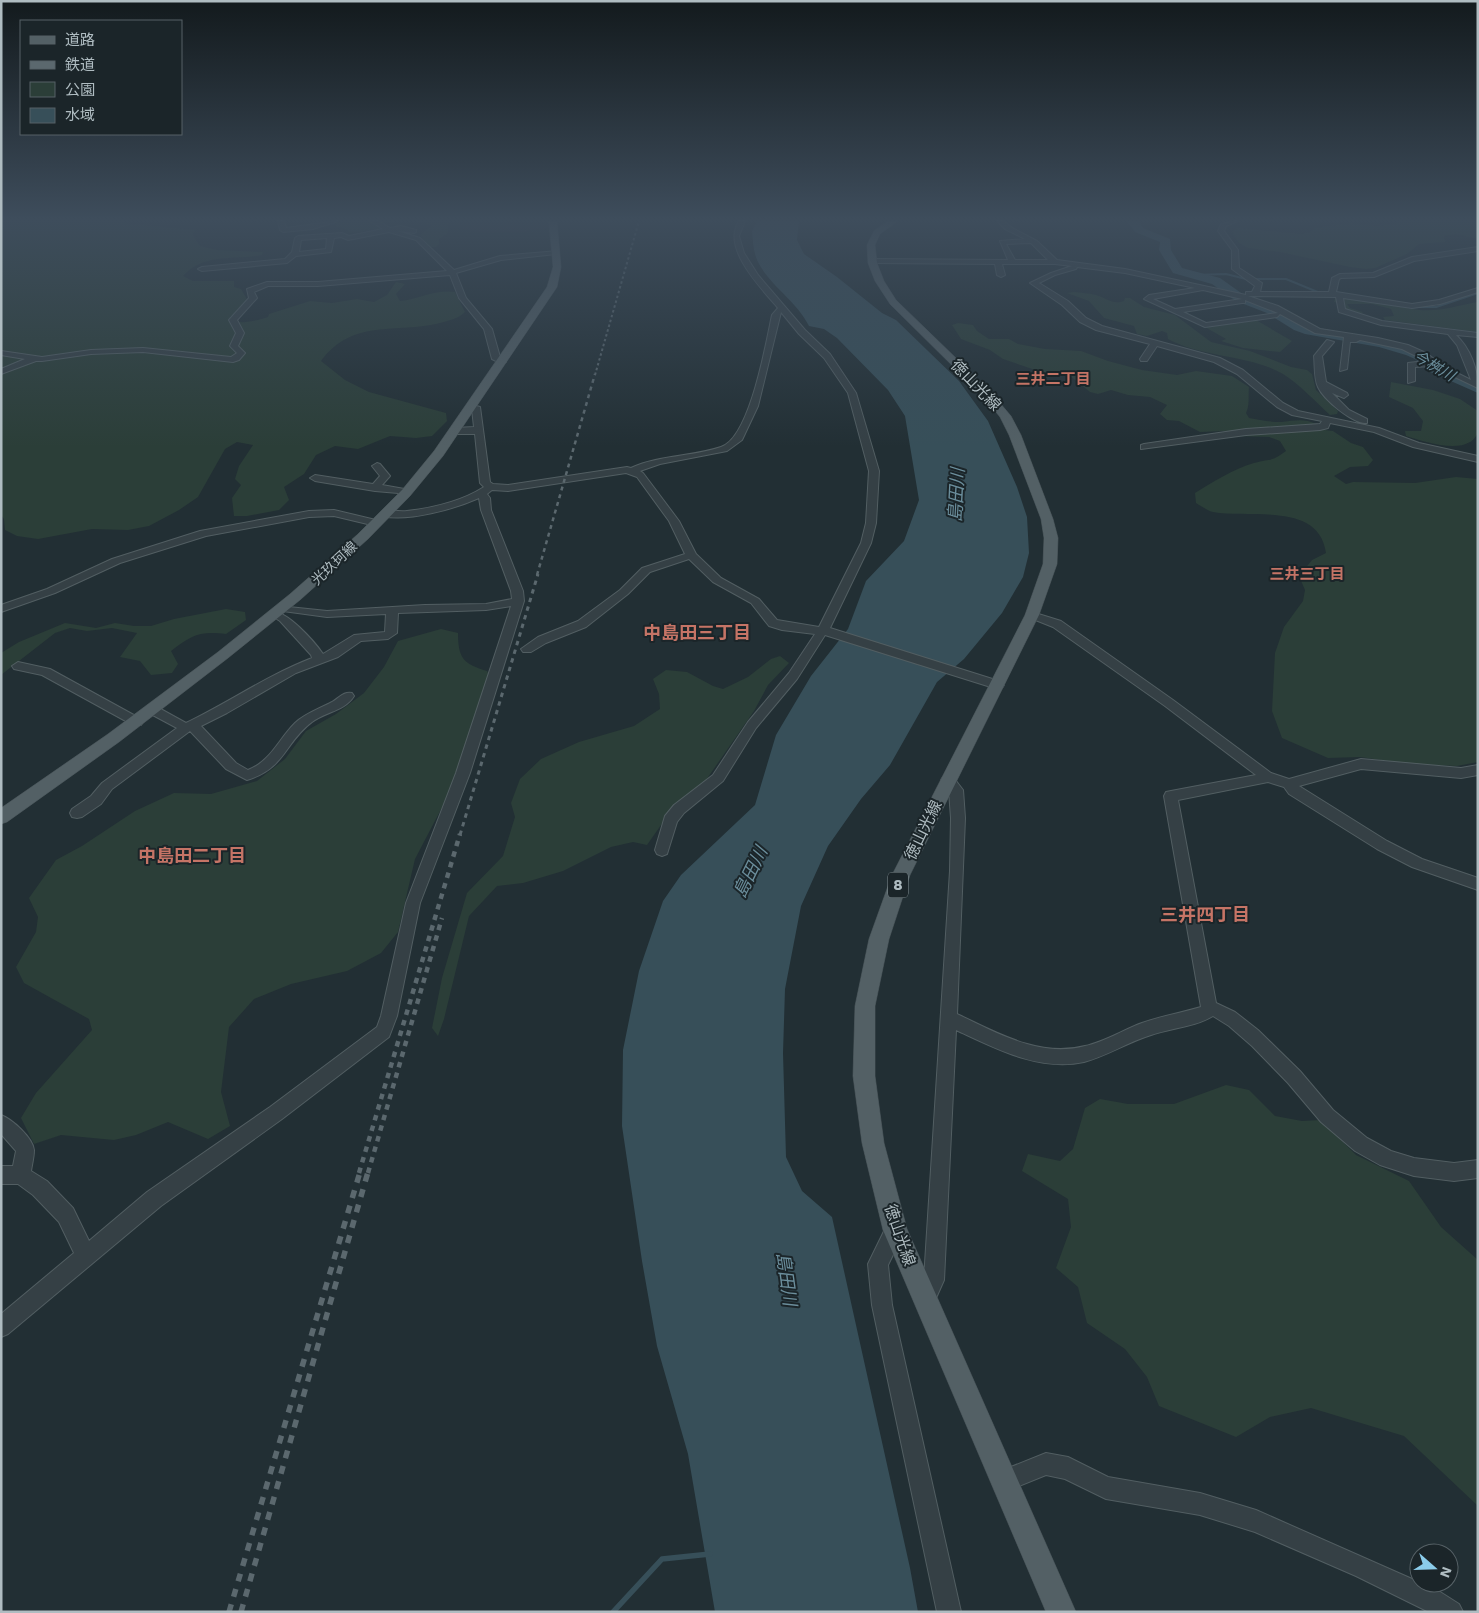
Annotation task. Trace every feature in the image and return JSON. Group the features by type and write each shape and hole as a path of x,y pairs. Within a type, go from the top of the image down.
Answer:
{"main road":[{"name":"光玖珂線","path":"1,817 137,722 310,586 407,492 431,464 546,296"},
{"name":"徳山光線","path":"889,296 986,392 1005,416 1015,435 1047,519 1051,538 1050,564 1032,614 901,875 878,939 865,1006 864,1076 873,1143 895,1230 1061,1612"}],"street":[{"path":"1,353 35,358 54,358 91,352 143,350 234,360 240,354 234,346 240,333 233,320 253,298 252,296"},
{"path":"462,296 488,329 496,358 503,360"},
{"path":"662,850 670,820 679,809 718,778 752,725 827,631 866,542 871,523 874,471 852,393 827,356 802,332 773,296"},
{"path":"1055,296 1084,320 1100,328 1156,342 1226,364 1240,372 1280,405 1294,413 1325,420 1343,420 1346,417 1346,412"},
{"path":"1160,296 1148,298 1198,324 1205,325 1277,315"},
{"path":"1236,296 1277,315 1301,330 1327,337 1378,340 1405,347 1423,355 1435,364 1477,387"},
{"path":"1176,311 1250,296"},
{"path":"1336,296 1340,306 1346,313 1381,323 1478,335"},
{"path":"1350,296 1412,306 1459,296"},
{"path":"1243,299 1275,308 1309,328 1345,344"},
{"path":"633,471 641,466 699,455 731,446 742,431 757,401 776,315 783,308"},
{"path":"1450,331 1462,344 1475,368 1477,387"},
{"path":"1327,337 1318,356 1320,381 1322,387 1346,412 1416,445 1478,459"},
{"path":"1343,369 1346,339 1385,345 1408,353 1420,362 1477,387"},
{"path":"1144,359 1156,342"},
{"path":"1,372 35,358"},
{"path":"1411,381 1412,365 1420,362 1475,368"},
{"path":"1320,381 1328,388 1344,395"},
{"path":"472,406 476,408 485,483 491,487 508,488 627,470 633,471 640,474 674,521 691,555 717,580 755,601 773,623 782,626 827,631 998,684"},
{"path":"1144,447 1246,432 1320,427 1326,424 1325,420"},
{"path":"1336,420 1395,436"},
{"path":"455,431 474,430 480,432"},
{"path":"375,488 384,476 377,466"},
{"path":"315,478 407,492"},
{"path":"1,608 51,591 116,560 204,533 309,514 381,518 460,503 482,495 491,487"},
{"path":"1,1327 154,1199 276,1113 383,1032 389,1016 413,903 463,773 518,601 518,591 486,510 485,498 482,495"},
{"path":"527,649 542,640 582,624 624,592 646,570 691,555"},
{"path":"279,611 326,614 392,612 425,608 486,606 518,601"},
{"path":"279,611 284,619 317,654 318,660"},
{"path":"77,812 96,800 107,786 189,727 223,710 292,670 334,654 358,638 388,635 391,633 392,612"},
{"path":"1032,614 1057,624 1169,702 1266,776 1289,784 1294,790 1382,844 1417,863 1478,884"},
{"path":"18,666 46,672 137,722"},
{"path":"153,710 189,727 232,766 247,776 261,772 278,758 292,737 308,719 343,702 348,696"},
{"path":"1289,784 1361,764 1461,773 1478,770"},
{"path":"948,1018 1044,1057 1060,1058 1084,1054 1150,1028 1188,1019 1207,1012 1209,1006 1171,796 1262,779 1266,776"},
{"path":"925,1300 934,1280 957,871 958,818 956,790 948,780"},
{"path":"1209,1006 1220,1010 1242,1027 1295,1078 1326,1116 1365,1147 1381,1157 1412,1168 1444,1172 1478,1169"},
{"path":"1,1123 13,1133 24,1149 21,1174"},
{"path":"1,1175 21,1174 40,1188 66,1215 85,1255"},
{"path":"895,1230 878,1264 882,1305 949,1612"},
{"path":"1004,1481 1046,1464 1068,1468 1106,1488 1200,1504 1256,1521 1413,1591 1452,1612"}],"green space":[{"path":"1,296 245,296 248,301 240,311 230,317 230,319 239,322 249,322 268,317 269,314 310,301 332,303 357,299 374,302 385,296 397,296 400,301 421,296 457,296 465,312 457,318 440,323 361,333 347,338 333,347 321,361 345,380 369,392 446,413 447,421 432,436 416,438 390,436 358,449 335,446 316,455 304,474 284,487 289,500 279,510 247,516 234,516 232,498 241,485 235,479 239,466 253,445 237,442 225,449 198,497 179,510 149,526 128,530 92,529 38,539 17,536 5,530 4,519 1,515"},
{"path":"1076,296 1101,296 1116,302 1130,298 1144,307 1175,315 1211,342 1250,351 1291,367 1307,370 1312,374 1316,390 1338,411 1337,414 1330,415 1295,383 1283,374 1270,368 1256,363 1196,350 1168,339 1167,333 1162,331 1147,336 1137,334 1134,326 1104,318 1089,301"},
{"path":"1335,298 1367,300 1420,310 1442,309 1478,302 1478,332 1385,320 1383,317 1394,316 1391,309 1372,304 1347,304 1350,308 1363,312 1361,314 1346,310 1342,304 1334,302"},
{"path":"1256,320 1292,341 1280,352 1243,348 1221,341 1226,339 1205,327"},
{"path":"958,323 973,325 977,331 989,339 1009,339 1018,344 1045,349 1081,351 1108,361 1142,370 1177,375 1196,371 1232,376 1249,387 1246,413 1249,418 1277,422 1307,421 1316,424 1317,429 1333,431 1351,443 1363,447 1373,460 1368,466 1350,467 1334,476 1346,484 1353,482 1415,483 1456,477 1478,479 1478,762 1457,766 1409,764 1360,757 1328,758 1282,738 1272,711 1275,653 1284,627 1303,601 1305,590 1299,576 1312,560 1326,553 1321,537 1311,526 1297,519 1263,514 1228,514 1211,511 1196,503 1195,493 1238,469 1281,455 1286,451 1280,441 1269,437 1238,436 1227,431 1200,432 1179,421 1167,420 1160,414 1167,405 1150,397 1128,395 1111,390 1098,394 1090,392 1069,375 1053,371 1044,373 1003,359 990,350 961,339 952,325"},
{"path":"1391,382 1433,390 1460,399 1478,411 1478,433 1471,441 1456,446 1438,445 1406,436 1405,431 1421,431 1423,421 1413,408 1389,397"},
{"path":"226,609 245,612 246,620 226,634 209,633 196,635 171,651 178,664 172,673 151,675 140,661 120,657 137,633 112,628 87,631 70,628 55,633 1,675 1,653 19,642 65,623 96,628 115,623 151,626 174,619"},
{"path":"441,629 458,633 461,655 468,663 487,671 490,676 450,792 415,859 398,932 381,953 347,971 291,984 254,999 229,1027 221,1092 230,1126 208,1139 168,1122 136,1135 114,1140 61,1135 34,1144 21,1118 36,1093 92,1030 89,1019 24,983 16,967 36,932 38,917 29,898 56,860 82,846 135,811 174,793 211,794 257,781 285,759 306,731 336,714 364,693 384,667 398,641"},
{"path":"780,656 789,663 768,685 754,711 704,783 675,805 647,845 633,842 611,847 563,871 523,883 497,886 469,916 444,1019 438,1036 432,1028 442,978 467,893 503,856 515,817 511,803 520,779 541,759 579,742 634,726 660,709 659,694 653,679 666,670 687,672 713,686 723,689 748,677 771,659"},
{"path":"1226,1085 1249,1090 1275,1116 1302,1121 1321,1120 1356,1155 1409,1181 1441,1227 1478,1260 1478,1506 1404,1436 1311,1408 1270,1417 1236,1437 1159,1406 1147,1377 1125,1349 1087,1323 1078,1287 1056,1268 1071,1227 1068,1199 1022,1171 1028,1154 1060,1161 1073,1149 1085,1108 1100,1099 1128,1104 1174,1104"}],"water":[{"name":"島田川","path":"786,296 861,296 882,313 896,320 959,381 988,421 1017,487 1027,517 1029,553 1023,577 1002,613 964,659 937,682 890,765 861,799 828,846 801,906 785,989 783,1053 786,1157 802,1191 832,1217 910,1568 918,1612 715,1612 688,1454 657,1346 622,1126 623,1050 639,971 663,901 681,875 755,805 776,735 811,676 848,629 866,581 904,541 919,500 905,416 888,390 837,338 824,329 809,326 798,309"}],"waterway":[{"name":"今桝川","path":"1238,296 1272,310 1299,327 1310,331 1381,343 1411,352 1420,356 1433,368 1478,389"},
{"path":"1408,307 1436,307 1468,296"},
{"path":"613,1612 662,1559 710,1554"}],"railway":[{"path":"595,375 617,296"},
{"path":"537,575 595,374"},
{"path":"460,835 538,574"},
{"path":"359,1173 460,834"},
{"path":"368,1173 442,918"},
{"path":"229,1612 360,1172"},
{"path":"241,1612 368,1172"}],"district":[{"name":"三井二丁目","path":"1053,379"},
{"name":"三井三丁目","path":"1307,574"},
{"name":"中島田三丁目","path":"697,632"},
{"name":"中島田二丁目","path":"192,855"},
{"name":"三井四丁目","path":"1205,914"}]}
